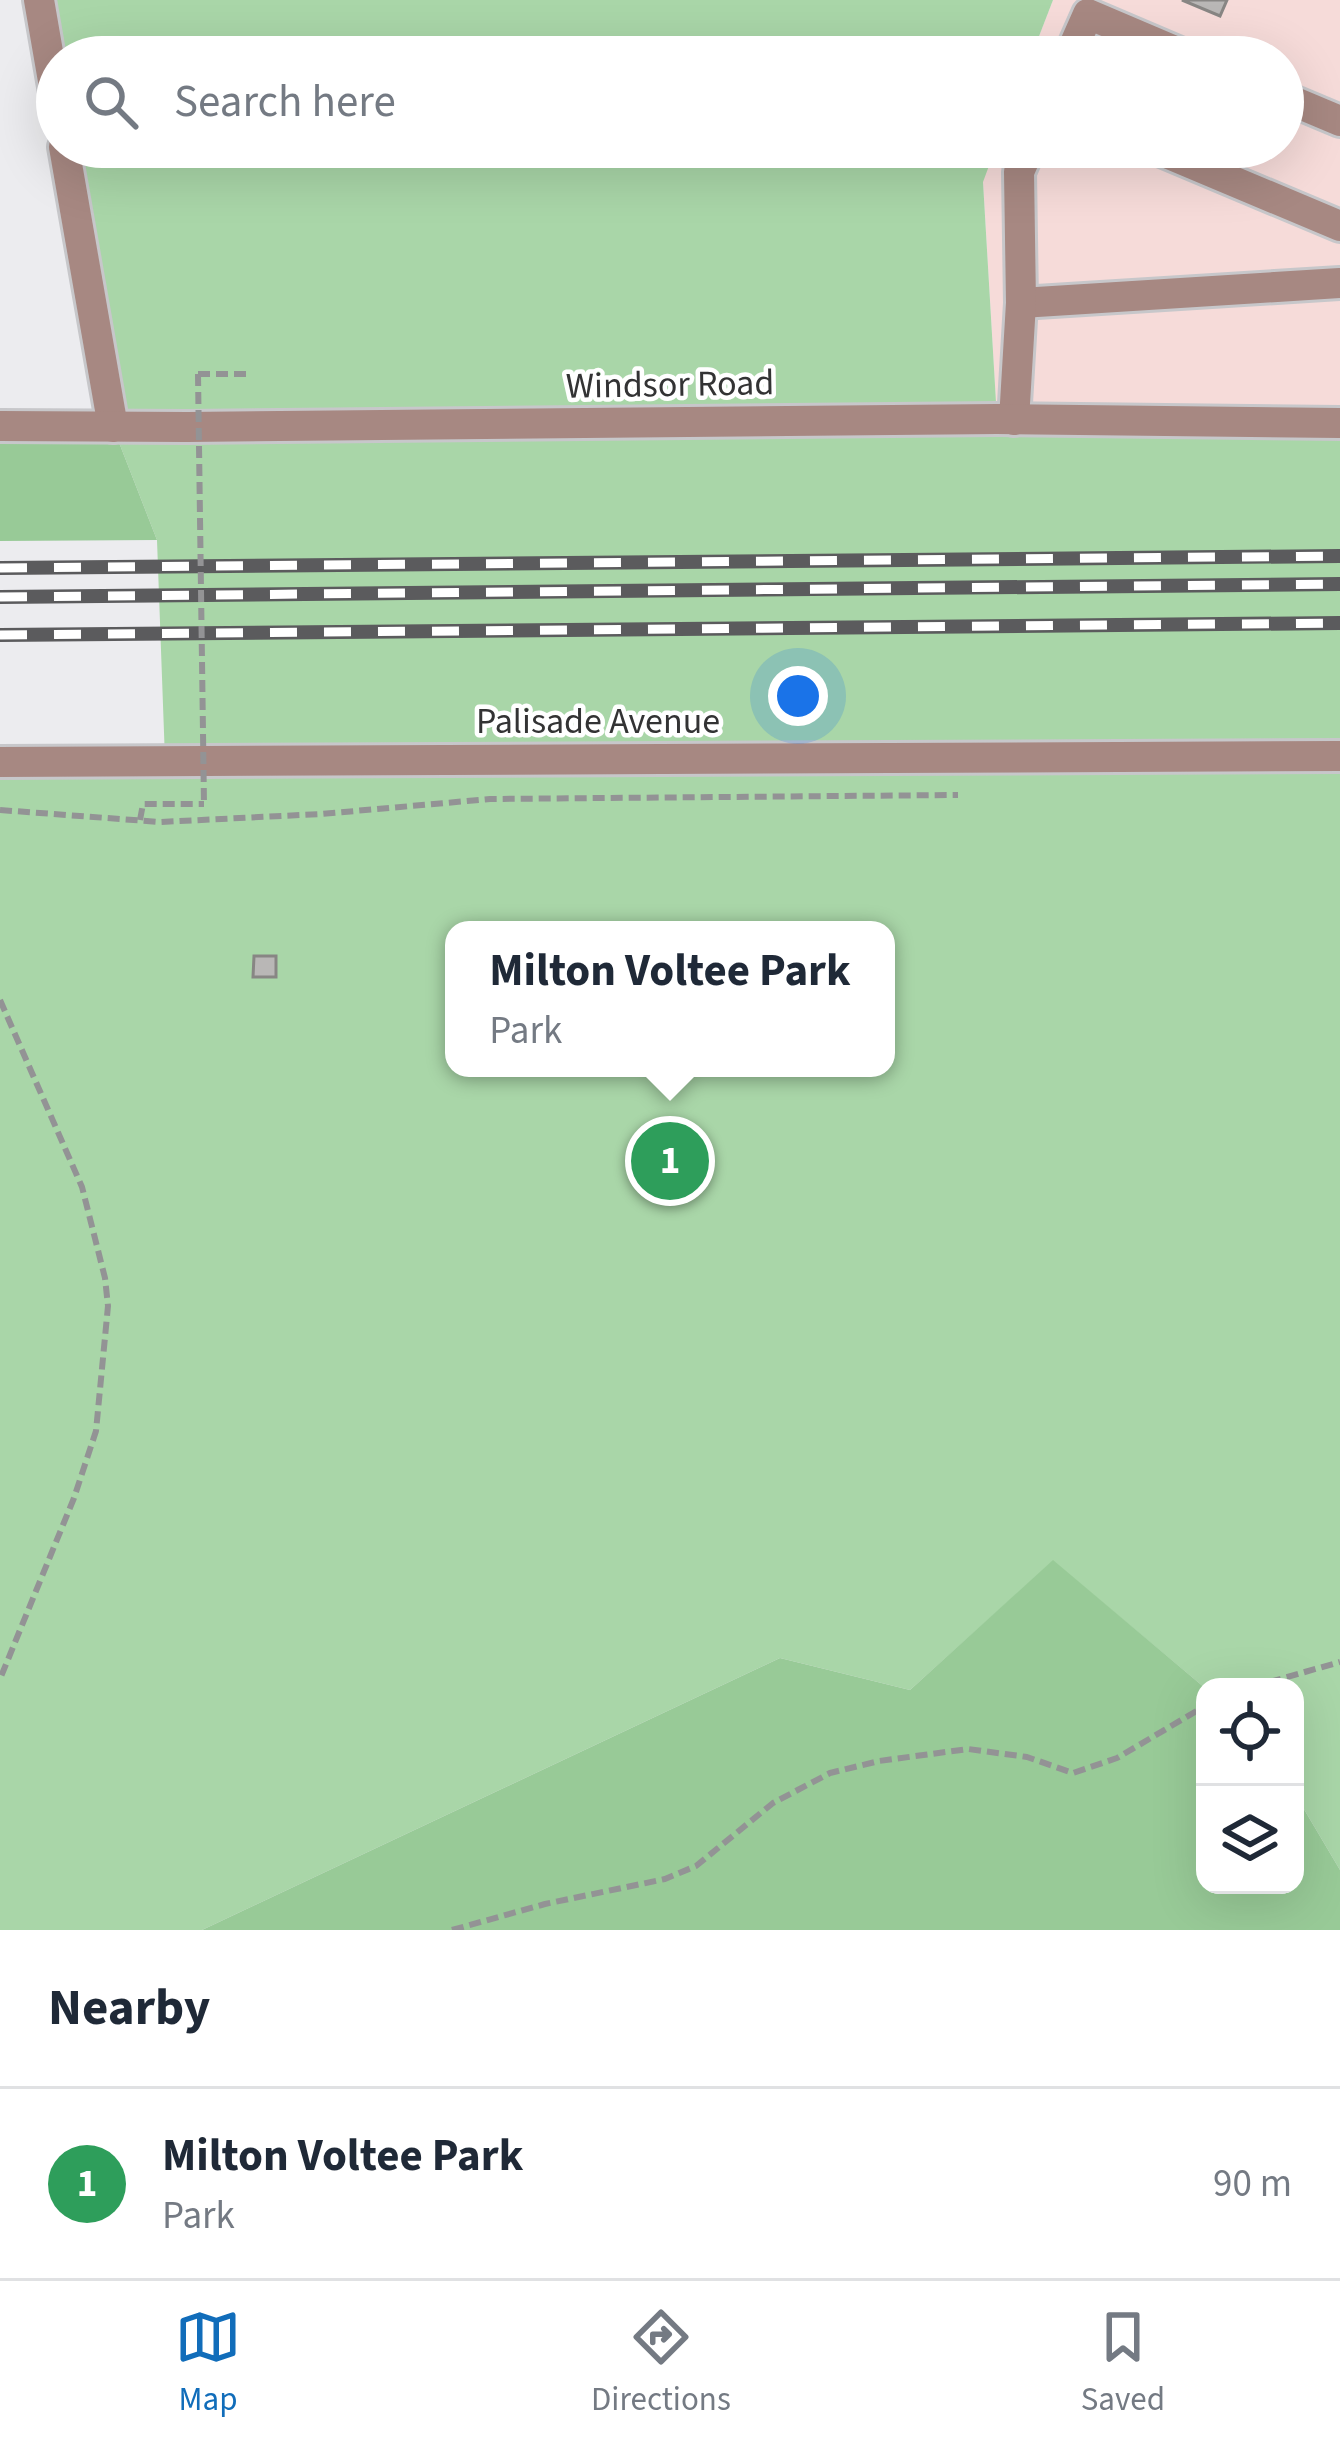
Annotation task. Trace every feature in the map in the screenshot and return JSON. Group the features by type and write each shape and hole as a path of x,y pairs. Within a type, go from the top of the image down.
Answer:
{"street":[{"path":"39,0 45,36"},
{"path":"1078,36 1088,14 1140,36"},
{"path":"1304,106 1340,121"},
{"path":"68,168 113,427"},
{"path":"1014,420 1021,303 1021,168"},
{"path":"1202,168 1340,226"},
{"path":"1021,303 1340,283"},
{"name":"Windsor Road","path":"0,426 1014,420 1340,423"},
{"name":"Palisade Avenue","path":"0,762 1340,756"}],"path":[{"path":"140,820 143,804 204,804 198,374 251,374"},
{"path":"0,810 140,820 246,819 490,799 975,795"},
{"path":"0,1000 82,1187 108,1306 96,1431 74,1498 0,1679"},
{"path":"1284,1678 1340,1662"},
{"path":"452,1930 545,1904 665,1879 696,1866 772,1803 830,1773 968,1749 1027,1757 1073,1773 1117,1758 1196,1711"}],"shaded area":[{"path":"1053,0 1340,0 1340,422 997,419 983,181 988,168 1304,168 1304,36 1039,36"}],"green space":[{"path":"39,0 1053,0 1039,36 50,36"},
{"path":"68,168 988,168 983,182 997,419 1340,423 1340,1870 1304,1809 1304,1678 1196,1680 1053,1561 910,1690 780,1658 202,1930 0,1930 0,762 165,760 157,540 113,427"},
{"path":"0,426 113,427 157,540 0,541"},
{"path":"1053,1560 1196,1680 1196,1894 1304,1894 1304,1809 1340,1870 1340,1930 202,1930 780,1658 910,1690"}],"building":[{"path":"1182,0 1227,0 1220,16"},
{"path":"254,956 276,956 276,977 253,977"}],"railway":[{"path":"0,568 1340,556"},
{"path":"0,597 1340,584"},
{"path":"0,635 1340,623"}],"place":[{"name":"Milton Voltee Park","path":"670,1161"}]}
